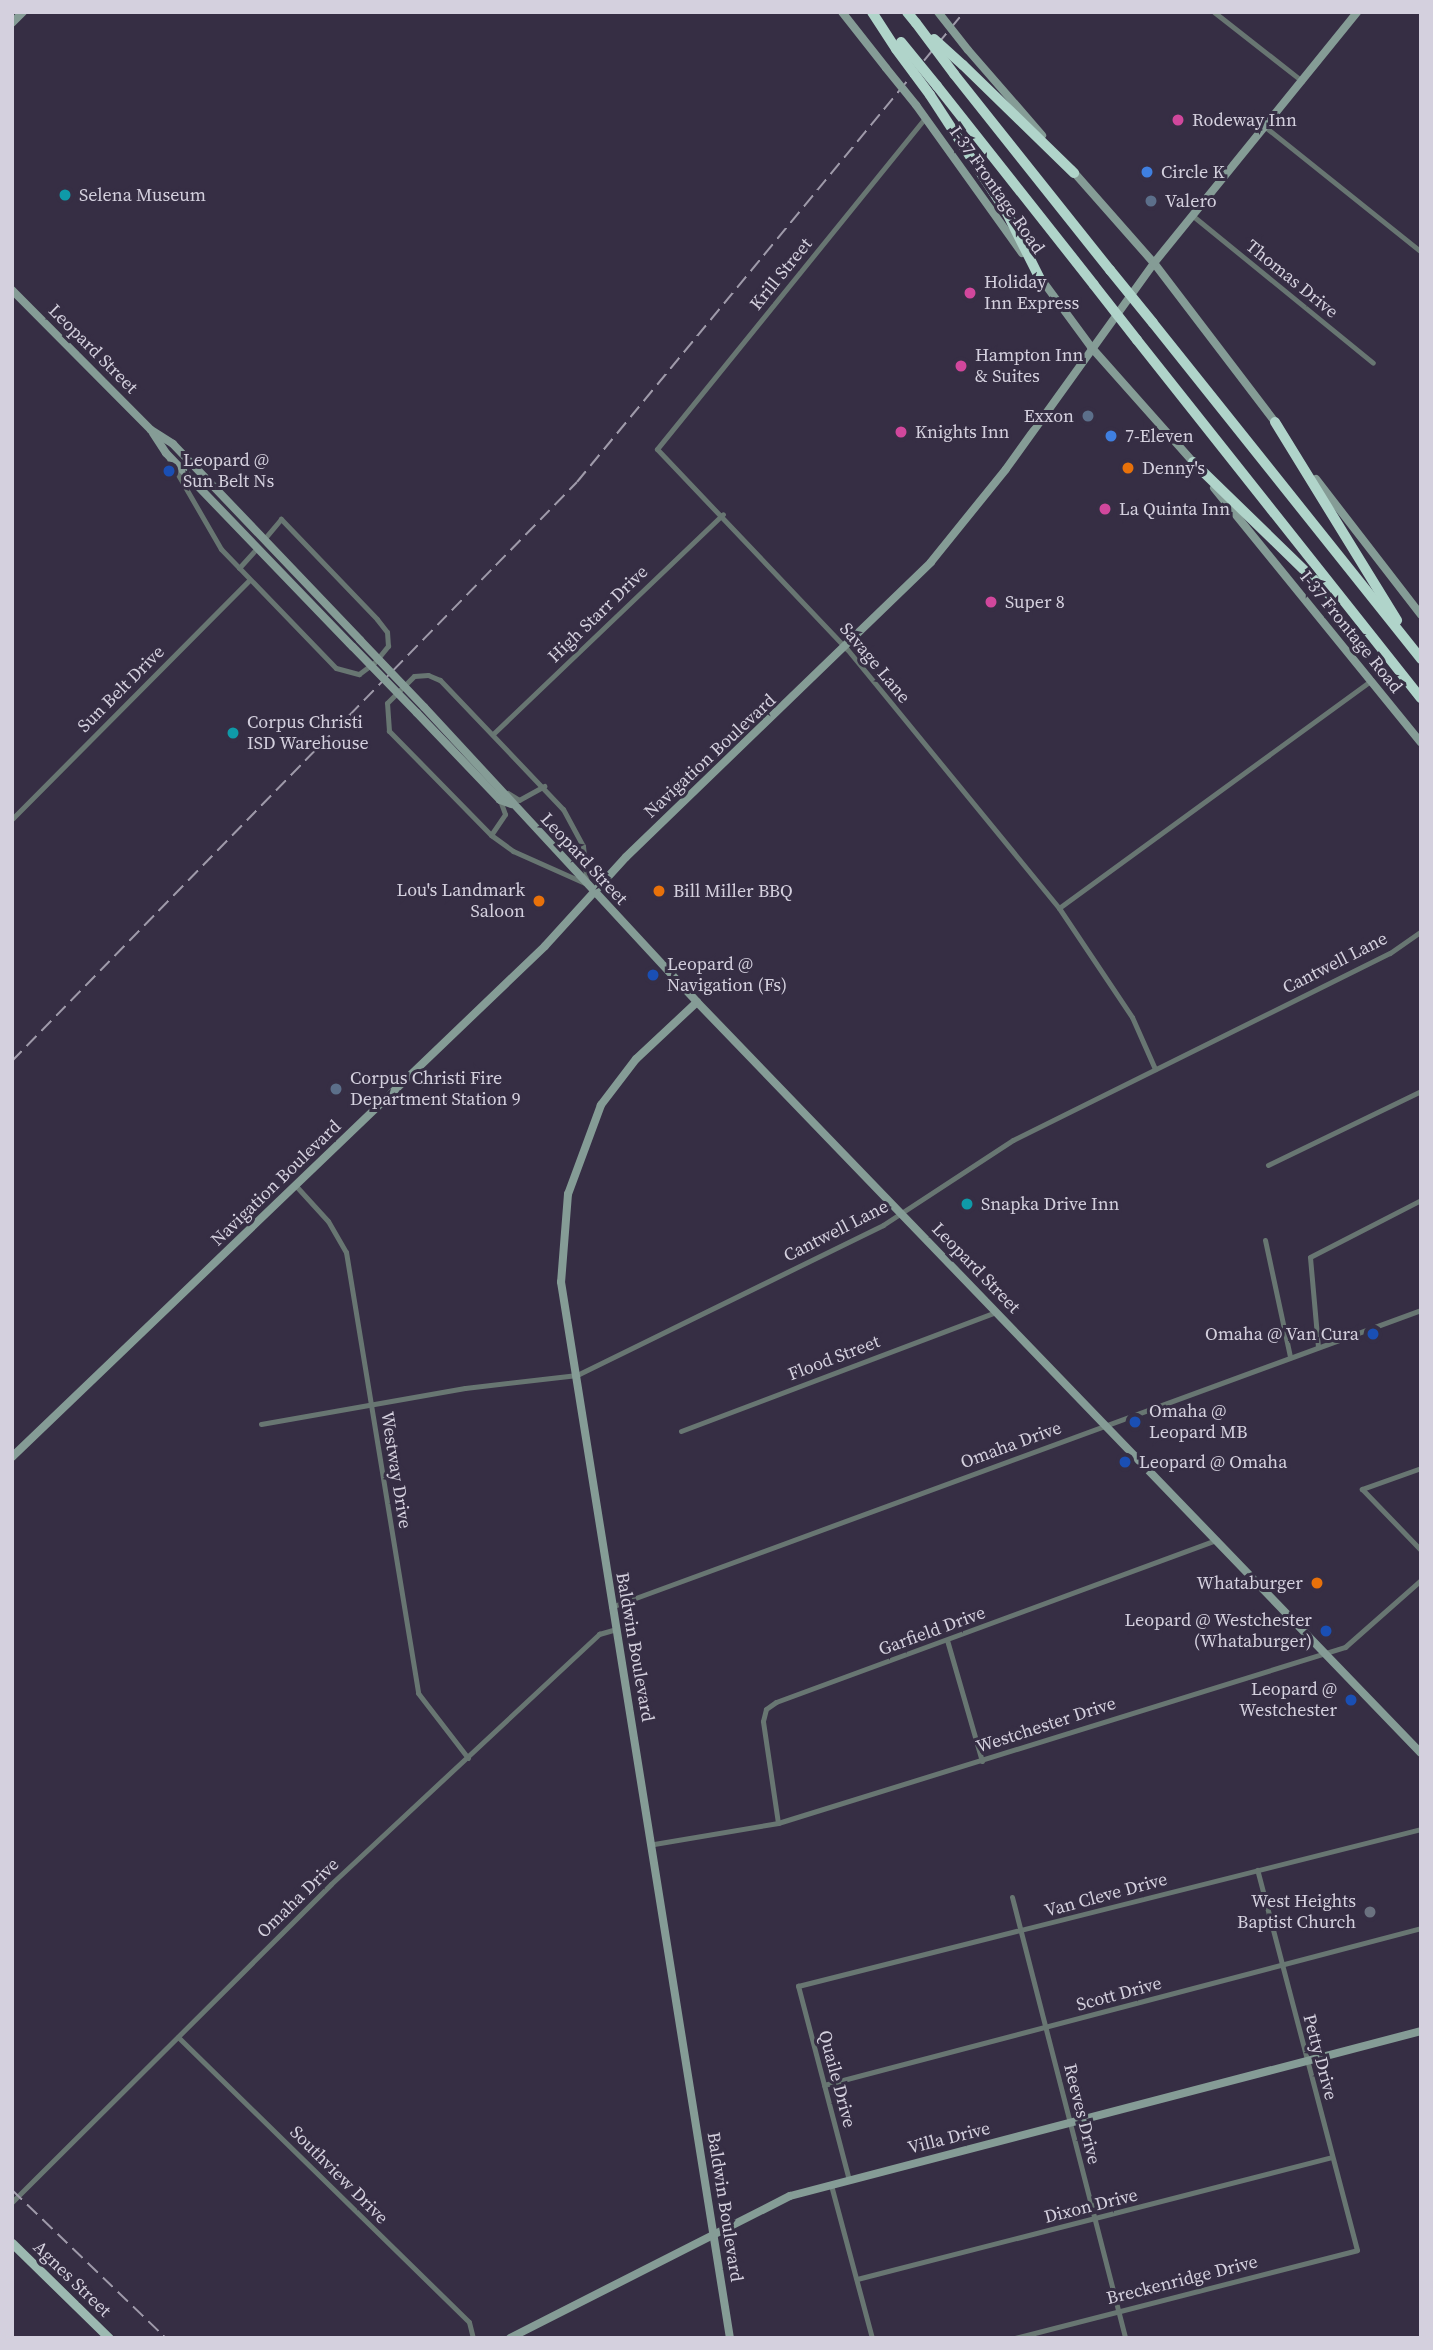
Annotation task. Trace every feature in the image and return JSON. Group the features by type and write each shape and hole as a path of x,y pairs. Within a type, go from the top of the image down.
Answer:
{"highway":[{"path":"874,12 1007,213 1039,277"},
{"path":"907,12 1421,658"},
{"path":"916,23 1074,173"},
{"path":"899,46 937,86 1421,698"},
{"path":"1275,422 1421,658"},
{"path":"1193,462 1362,626"}],"main road":[{"path":"12,23 23,12"},
{"name":"I-37 Frontage Road","path":"842,12 926,117 1091,347 1193,462 1421,743"},
{"path":"938,12 1154,263 1421,615"},
{"name":"Navigation Boulevard","path":"12,1457 296,1186 594,892 846,649 958,529 1154,263 1357,12"},
{"name":"Leopard Street","path":"12,290 152,430 173,444 264,539 356,644"},
{"name":"Leopard Street","path":"152,430 166,453 420,710 507,793 511,804 697,1002 1421,1753"},
{"name":"Leopard Street","path":"420,710 500,800 511,804"},
{"name":"Baldwin Boulevard","path":"697,1002 636,1059 601,1105 582,1147 562,1233 561,1283 611,1606 654,1844 730,2338"},
{"name":"Villa Drive","path":"510,2338 790,2196 1421,2031"},
{"name":"Agnes Street","path":"12,2243 110,2338"}],"street":[{"path":"1214,12 1302,81"},
{"name":"Krill Street","path":"657,449 926,117"},
{"path":"1264,126 1421,252"},
{"name":"Thomas Drive","path":"1193,216 1373,363"},
{"name":"Savage Lane","path":"657,449 723,514 846,649 1059,908 1132,1017 1155,1069"},
{"path":"166,453 207,528 249,580 349,675 359,674 388,646 387,632 281,519 264,539"},
{"name":"High Starr Drive","path":"493,734 723,514"},
{"path":"239,568 258,547"},
{"name":"Sun Belt Drive","path":"12,819 249,580"},
{"path":"428,675 493,734 544,786 583,846 587,884 491,835 389,731 387,703 414,676 428,675"},
{"path":"1059,908 1370,681"},
{"path":"507,793 519,800 544,786"},
{"path":"491,835 505,814 500,800"},
{"name":"Cantwell Lane","path":"261,1424 371,1408 465,1388 577,1375 900,1214 1013,1140 1390,953 1421,931"},
{"path":"1268,1165 1421,1091"},
{"name":"Westway Drive","path":"296,1186 328,1221 346,1252 418,1693 468,1758"},
{"path":"1318,1347 1310,1257 1421,1200"},
{"path":"1265,1240 1290,1357"},
{"name":"Omaha Drive","path":"611,1606 1421,1310"},
{"name":"Flood Street","path":"681,1431 996,1312"},
{"path":"1421,1468 1362,1489 1421,1550"},
{"name":"Garfield Drive","path":"778,1823 766,1709 1217,1541"},
{"name":"Westchester Drive","path":"654,1844 778,1823 1345,1647 1421,1580"},
{"name":"Omaha Drive","path":"12,2202 331,1884 599,1634 617,1629"},
{"path":"947,1640 982,1761"},
{"name":"Van Cleve Drive","path":"798,1986 1421,1829"},
{"name":"Petty Drive","path":"1257,1870 1357,2250"},
{"name":"Reeves Drive","path":"1012,1897 1125,2338"},
{"name":"Scott Drive","path":"824,2085 1421,1928"},
{"name":"Quaile Drive","path":"798,1986 849,2180"},
{"name":"Southview Drive","path":"178,2037 469,2322 473,2338"},
{"name":"Dixon Drive","path":"857,2280 1095,2221 1332,2157"},
{"path":"831,2185 872,2338"},
{"name":"Breckenridge Drive","path":"1015,2338 1357,2250"}],"railway":[{"path":"12,1061 577,482 964,12"},
{"path":"12,2190 166,2338"}],"place":[{"name":"Rodeway Inn","path":"1178,120"},
{"name":"Circle K","path":"1147,172"},
{"name":"Selena Museum","path":"65,195"},
{"name":"Valero","path":"1151,201"},
{"name":"Holiday Inn Express","path":"970,293"},
{"name":"Hampton Inn & Suites","path":"961,366"},
{"name":"Exxon","path":"1088,416"},
{"name":"Knights Inn","path":"901,432"},
{"name":"7-Eleven","path":"1111,436"},
{"name":"Denny's","path":"1128,468"},
{"name":"Leopard @ Sun Belt Ns","path":"169,471"},
{"name":"La Quinta Inn","path":"1105,509"},
{"name":"Super 8","path":"991,602"},
{"name":"Corpus Christi ISD Warehouse","path":"233,733"},
{"name":"Bill Miller BBQ","path":"659,891"},
{"name":"Lou's Landmark Saloon","path":"539,901"},
{"name":"Leopard @ Navigation (Fs)","path":"653,975"},
{"name":"Corpus Christi Fire Department Station 9","path":"336,1089"},
{"name":"Snapka Drive Inn","path":"967,1204"},
{"name":"Omaha @ Van Cura","path":"1373,1334"},
{"name":"Omaha @ Leopard MB","path":"1135,1422"},
{"name":"Leopard @ Omaha","path":"1125,1462"},
{"name":"Whataburger","path":"1317,1583"},
{"name":"Leopard @ Westchester (Whataburger)","path":"1326,1631"},
{"name":"Leopard @ Westchester","path":"1351,1700"},
{"name":"West Heights Baptist Church","path":"1370,1912"}]}
